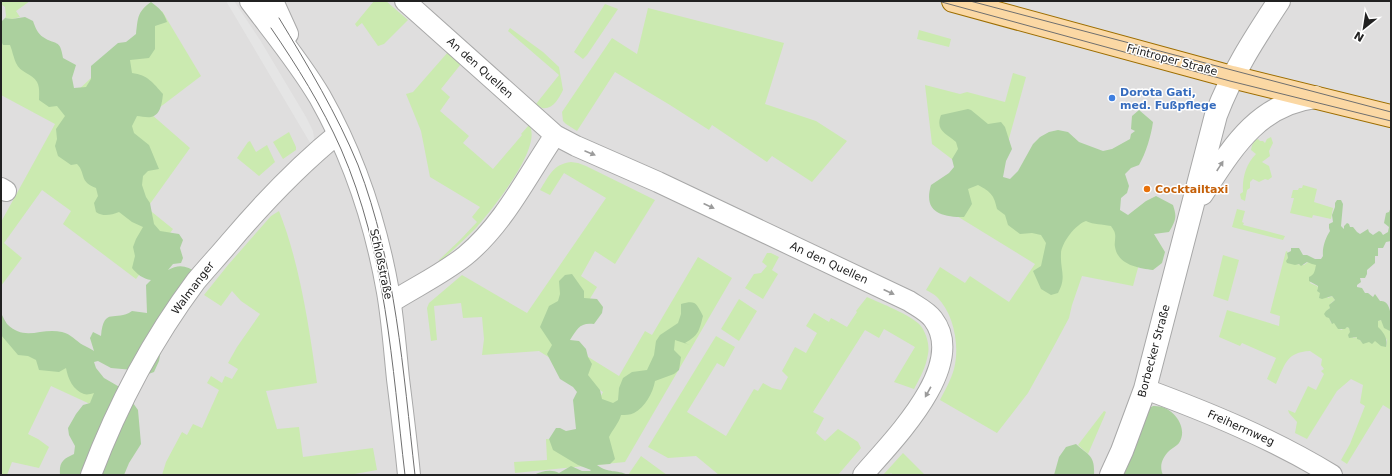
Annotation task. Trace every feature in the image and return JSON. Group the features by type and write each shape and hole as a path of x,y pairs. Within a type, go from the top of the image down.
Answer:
{"main road":[{"name":"Frintroper Straße","path":"953,1 1232,77 1391,116"}],"street":[{"name":"Schloßstraße","path":"251,1 302,68 320,97 339,133 364,197 376,235 390,303 409,475"},
{"name":"Schloßstraße","path":"272,1 302,68"},
{"name":"An den Quellen","path":"405,1 555,135 909,301 933,319 940,332 943,348 940,366 934,382 905,427 863,475"},
{"name":"Borbecker Straße","path":"1111,475 1125,444 1145,389 1216,115 1232,77 1242,58 1279,1"},
{"name":"Borbecker Straße","path":"1188,224 1200,197 1225,158 1249,129 1256,122 1281,106 1301,98 1315,97"},
{"name":"Walmanger","path":"91,475 103,444 146,357 196,281 267,198 300,165 339,133"},
{"path":"390,303 448,269 466,256 487,235 520,192 555,135"},
{"name":"Freiherrnweg","path":"1145,389 1251,431 1303,457 1332,475"}],"shaded area":[{"path":"1,1 1391,1 1391,475 1,475"},
{"path":"226,1 234,1 260,40 306,117 313,131 314,138 312,146"}],"green space":[{"path":"1,1 30,1 16,11 20,17 12,19 5,18 5,7 1,4"},
{"path":"374,1 386,1 408,20 384,44 378,46 362,23 357,27 355,24"},
{"path":"151,2 161,10 167,22 155,26 155,49 149,58 130,60 132,73 146,78 163,94 157,114 149,117 137,116 132,126 134,133 149,145 159,169 148,171 143,176 142,185 146,197 150,203 154,224 160,231 179,234 183,240 180,248 183,258 181,263 173,264 168,270 182,266 190,268 197,273 161,350 159,361 154,372 143,376 133,370 111,368 98,361 94,362 96,368 104,378 123,389 138,410 141,444 129,463 124,475 60,475 60,467 62,462 74,454 75,446 69,435 68,428 83,405 90,403 94,393 85,394 77,390 68,376 66,368 59,372 39,370 36,360 28,356 18,355 1,335 1,313 7,324 20,332 62,332 68,334 94,351 90,338 93,332 101,336 102,327 108,318 111,316 120,316 132,311 147,313 146,285 151,280 140,276 132,268 135,256 133,247 143,227 132,222 119,212 101,215 96,212 94,203 98,196 96,188 87,183 80,167 77,164 71,165 58,156 55,146 57,139 56,129 65,116 57,106 49,107 39,100 39,89 37,82 20,69 15,61 10,45 3,45 1,41 1,22 5,18 12,19 25,17 33,21 43,37 59,45 63,58 76,65 72,78 74,88 86,87 91,79 91,66 118,43 126,42 136,34 139,16 143,9"},
{"path":"605,4 618,9 583,59 574,52"},
{"path":"648,8 784,43 765,104 816,121 847,141 812,182 772,156 767,162 712,125 709,130 615,72 577,131 566,124 563,121 562,112 612,38 637,54"},
{"path":"162,11 201,76 151,114 190,148 147,208 173,229 136,279 63,224 71,211 42,190 4,243 22,258 1,286 1,222 55,124 1,95 1,29 74,94"},
{"path":"510,28 543,52 559,67 563,90 555,103 549,107 542,108 536,104 559,75 508,31"},
{"path":"919,30 951,39 949,47 917,39"},
{"path":"448,52 461,64 441,89 450,97 440,111 469,136 463,143 493,169 529,125 532,135 529,148 523,162 514,178 493,208 476,228 440,262 439,260 477,222 472,217 480,207 430,177 421,131 406,94 413,92"},
{"path":"1013,73 1026,77 995,189 1147,235 1133,286 1082,276 1069,318 1054,346 1028,393 997,433 940,400 950,381 954,369 956,360 956,341 948,312 937,297 926,290 940,267 965,283 970,276 1009,302 1035,264 934,202 957,163 932,144 925,85 960,94 967,92 1005,102"},
{"path":"968,109 988,124 1001,122 1005,127 1012,149 1006,161 1003,177 1010,179 1018,171 1033,144 1040,137 1049,132 1058,130 1068,132 1079,142 1103,151 1112,149 1130,139 1131,134 1135,131 1131,129 1132,116 1139,110 1153,122 1150,139 1139,165 1131,168 1125,174 1129,186 1127,193 1121,198 1120,210 1128,215 1146,201 1156,196 1173,205 1175,218 1169,232 1154,234 1165,252 1162,263 1153,270 1135,267 1124,262 1117,253 1115,233 1111,226 1086,221 1078,226 1066,240 1061,254 1063,278 1061,287 1058,293 1051,295 1041,289 1033,271 1041,266 1046,243 1041,235 1032,233 1020,234 1008,225 1005,215 997,209 995,200 986,190 978,185 968,189 972,204 964,217 948,216 936,211 932,207 930,201 929,194 931,185 949,173 954,167 952,159 958,149 956,142 945,134 940,128 939,125 941,115"},
{"path":"289,132 296,150 283,159 273,142"},
{"path":"1271,137 1273,143 1269,151 1270,156 1262,162 1269,166 1272,177 1268,180 1265,179 1259,182 1253,179 1250,182 1250,188 1247,190 1245,201 1241,199 1240,194 1243,192 1243,182 1247,167 1256,154 1251,150 1252,145 1258,139 1265,143 1267,139"},
{"path":"250,141 256,152 267,145 275,162 259,176 237,158"},
{"path":"571,162 586,166 655,200 615,264 595,251 581,276 597,287 564,342 619,376 645,331 652,335 698,257 732,278 625,462 515,473 514,462 547,460 546,439 577,440 603,392 539,351 482,355 484,339 482,317 463,318 461,303 434,306 437,340 431,341 427,308 429,303 462,275 527,313 606,198 564,173 550,195 540,190 556,168 565,163"},
{"path":"1303,185 1317,189 1314,202 1333,208 1331,219 1313,215 1312,218 1290,213 1294,198 1291,198 1293,190 1302,188"},
{"path":"1337,200 1341,200 1343,204 1341,226 1344,229 1344,226 1347,223 1360,234 1368,229 1373,235 1379,231 1383,235 1388,232 1389,227 1384,223 1386,213 1389,212 1391,207 1391,241 1386,242 1383,248 1378,248 1378,256 1375,256 1375,263 1367,270 1365,278 1360,278 1361,282 1357,285 1357,287 1362,288 1365,293 1368,293 1373,297 1375,294 1380,301 1384,301 1389,307 1391,317 1390,331 1384,328 1381,320 1378,321 1378,327 1386,338 1386,347 1381,346 1375,341 1372,344 1369,342 1363,344 1357,339 1357,337 1349,338 1349,328 1338,329 1334,323 1332,324 1329,318 1324,314 1330,308 1329,305 1335,300 1332,296 1322,299 1319,298 1320,293 1317,291 1318,286 1309,281 1309,277 1314,273 1316,265 1307,262 1301,266 1299,264 1295,265 1287,263 1286,261 1288,258 1287,253 1291,251 1291,248 1299,248 1303,255 1307,255 1315,259 1321,259 1323,256 1325,242 1330,231 1329,224 1333,222 1332,215"},
{"path":"1237,209 1245,211 1242,222 1244,223 1243,225 1285,236 1283,240 1232,227"},
{"path":"279,211 293,252 303,296 317,383 266,391 277,429 299,427 303,457 373,448 377,470 349,475 162,475 166,462 182,432 187,435 193,424 202,428 219,390 207,383 211,376 222,383 225,376 232,379 238,369 228,363 237,347 260,314 241,301 232,291 221,306 204,295 271,216"},
{"path":"1286,251 1288,252 1289,263 1304,265 1308,262 1316,264 1316,270 1310,283 1317,286 1328,298 1332,296 1335,300 1331,303 1328,310 1331,323 1335,323 1341,330 1347,327 1349,328 1353,338 1357,337 1363,343 1375,340 1386,347 1387,340 1377,327 1378,321 1381,320 1390,331 1391,330 1391,410 1383,405 1347,464 1341,460 1350,444 1365,406 1360,403 1363,385 1351,379 1337,391 1307,439 1295,433 1297,422 1288,410 1295,413 1308,386 1316,390 1324,374 1321,371 1324,369 1321,365 1322,359 1310,351 1296,354 1284,365 1276,384 1267,379 1276,358 1242,343 1240,346 1219,337 1227,310 1279,326 1280,316 1270,313"},
{"path":"767,253 771,253 779,257 772,270 778,274 763,299 745,288 754,274 761,273 767,266 762,262"},
{"path":"1223,255 1239,260 1228,301 1213,296"},
{"path":"572,274 584,291 584,298 597,299 603,307 602,313 594,324 585,324 579,327 570,340 579,341 586,349 592,364 588,375 600,390 602,399 613,403 618,400 619,388 623,378 632,372 647,370 654,355 656,341 660,335 678,323 681,314 681,304 690,302 697,305 703,316 696,335 685,343 690,345 675,340 674,350 681,357 679,370 674,374 655,381 650,395 642,407 629,415 621,415 609,437 615,459 610,464 597,465 605,470 620,472 628,475 534,475 546,471 559,473 571,466 582,471 591,470 578,465 553,450 549,439 556,428 566,431 576,429 573,400 577,392 573,387 560,379 547,354 552,345 540,327 549,306 558,301 560,294 559,281 565,275"},
{"path":"867,297 903,313 916,321 924,331 927,339 928,354 921,377 914,389 894,382 915,347 884,329 879,338 865,330 813,412 824,418 816,433 825,441 838,429 858,442 861,448 838,475 719,475 696,456 668,458 648,447 716,336 735,347 724,367 717,363 687,412 726,436 754,389 758,391 763,383 772,388 781,390 788,377 782,371 795,347 806,353 817,333 806,326 814,313 829,322 831,318 847,327 857,312 856,311"},
{"path":"739,299 757,311 739,341 721,329"},
{"path":"1,327 99,383 90,404 51,386 28,434 49,447 39,468 12,462 7,475 1,475"},
{"path":"1153,406 1162,407 1172,412 1179,421 1182,432 1179,443 1169,451 1163,459 1161,468 1163,475 1111,475 1140,414"},
{"path":"1104,411 1106,412 1088,454 1078,445"},
{"path":"1076,444 1090,456 1093,463 1094,475 1054,475 1059,457 1066,447"},
{"path":"903,453 925,475 893,475 891,473 889,475 883,475"},
{"path":"641,456 667,475 628,475"}],"tram line":[{"path":"938,1 1230,81 1391,121"},
{"path":"970,1 1391,112"},
{"path":"279,18 341,127 358,165 371,202 390,279 402,357 415,475"},
{"path":"271,28 309,87 334,133 356,188 368,228 378,268 385,309 405,475"}],"place":[{"name":"Dorota Gati, med. Fußpflege","path":"1112,98"},
{"name":"Cocktailtaxi","path":"1147,189"}]}
